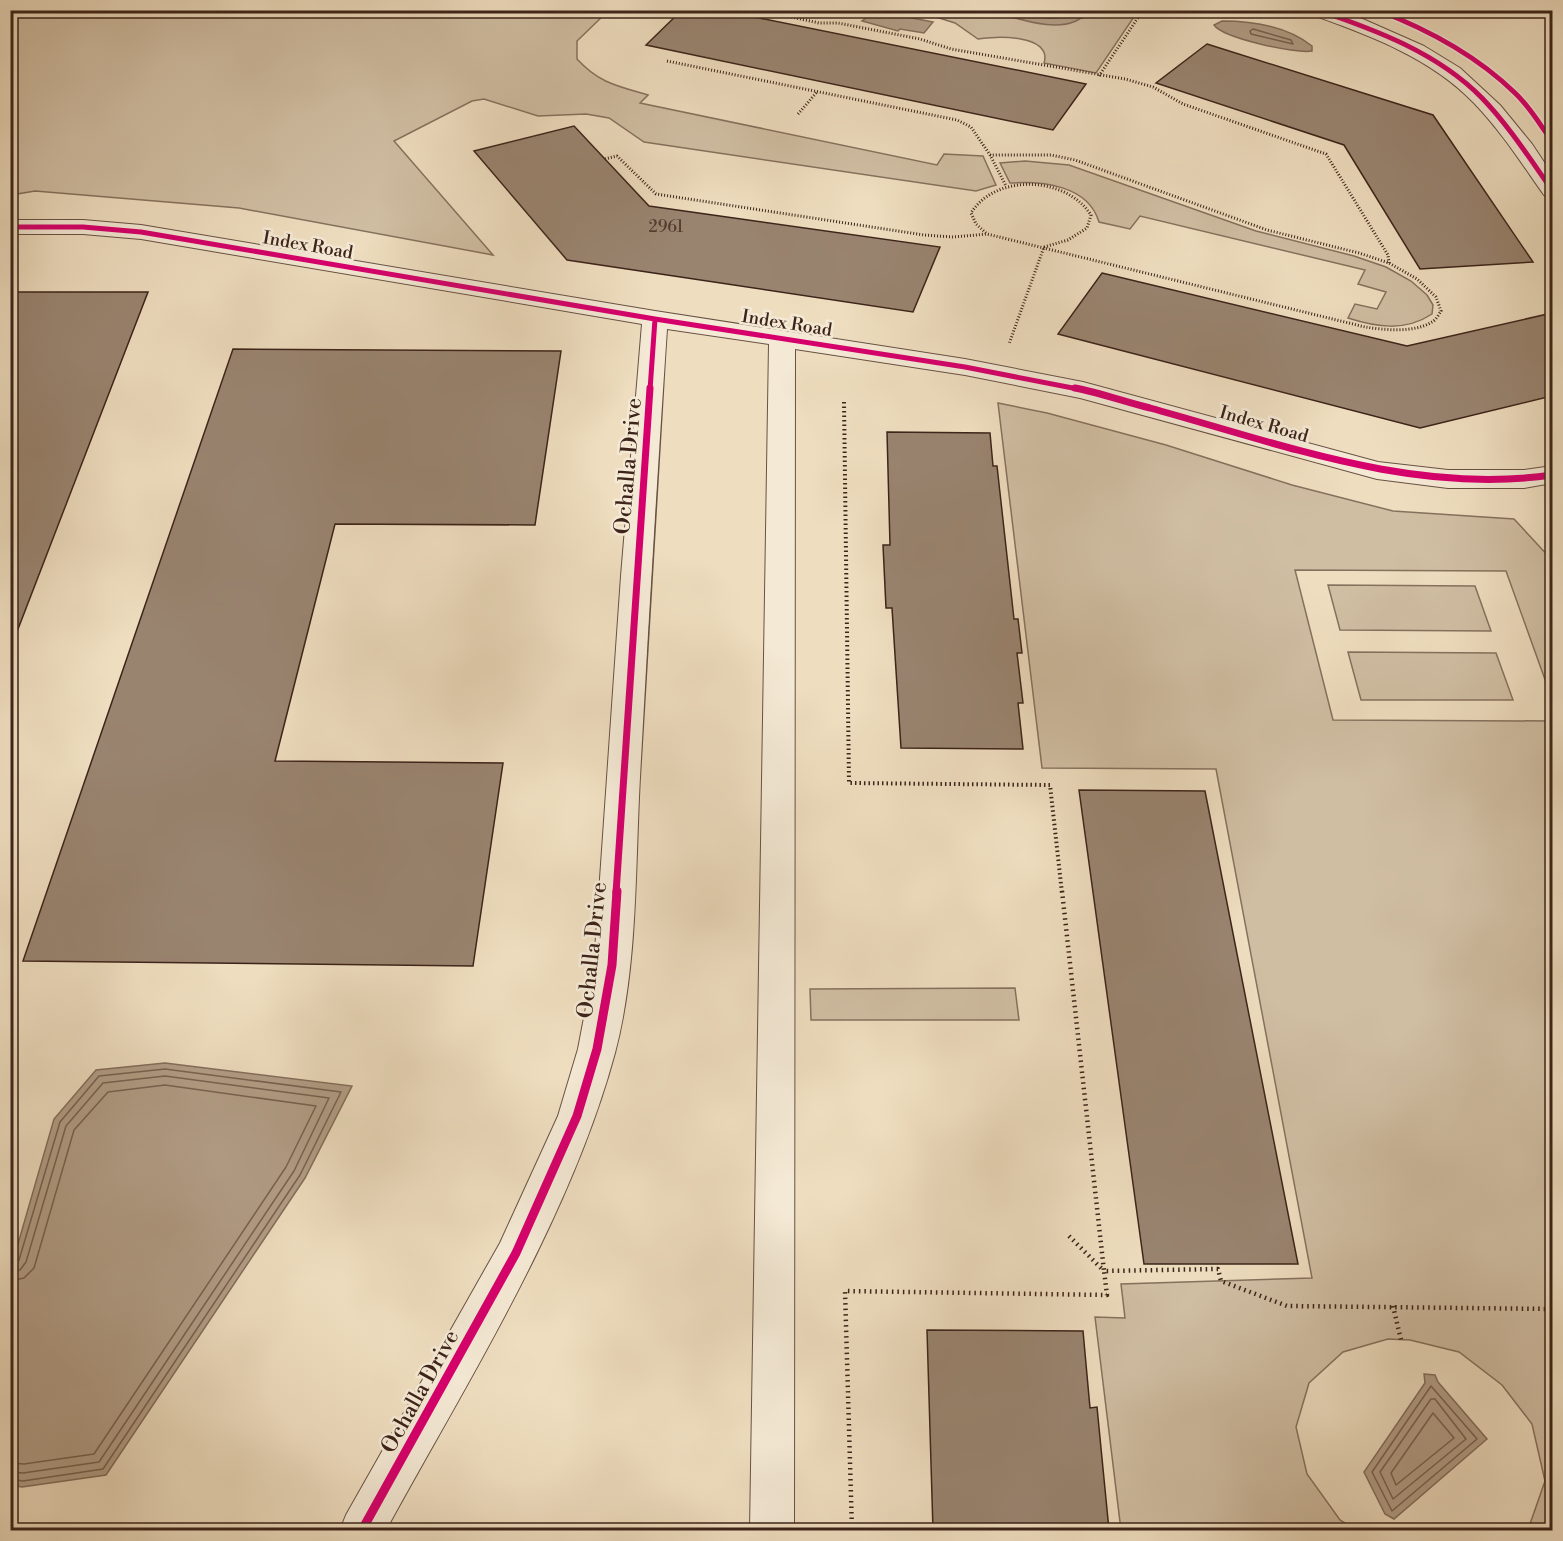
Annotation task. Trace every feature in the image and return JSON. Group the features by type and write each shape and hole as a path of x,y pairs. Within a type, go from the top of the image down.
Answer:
{"street":[{"path":"1317,10 1354,22 1395,40 1440,64 1470,87 1500,119 1552,190"},
{"name":"Index Road","path":"10,227 83,227 141,232 655,319 965,367 1083,390 1377,470 1448,479 1524,479 1552,475"},
{"name":"Ochalla Drive","path":"362,1530 516,1252 577,1116 597,1049 612,965 636,576 655,319"},
{"path":"772,1530 782,337"}],"path":[{"path":"759,10 819,23 838,23 920,39 951,49 1125,79 1153,87 1182,104 1326,154 1388,255 1389,263"},
{"path":"1099,76 1143,10"},
{"path":"667,61 957,120 970,127 990,155 1006,186"},
{"path":"798,114 818,92"},
{"path":"606,159 618,156 656,194 924,235 953,237 987,234 1365,327 1391,331 1433,322 1441,311 1436,297 1417,279 1389,263 1359,253 1267,230 1075,160 1040,154 990,155"},
{"path":"987,234 976,224 971,213 974,205 989,193 1006,186 1050,187 1069,194 1084,204 1091,215 1087,228 1068,240 1044,247"},
{"path":"1009,345 1044,247"},
{"path":"844,402 849,783 1050,785 1107,1295 845,1291 852,1530"},
{"path":"1069,1236 1104,1271 1218,1269 1221,1281 1287,1305 1552,1309"},
{"path":"1393,1306 1401,1340"}],"shaded area":[{"path":"10,11 608,11 577,41 577,59 601,79 648,95 640,103 937,165 944,154 983,156 996,185 976,191 644,142 609,118 586,114 538,116 484,99 472,101 394,141 493,255 239,208 35,191 11,195"},
{"path":"917,11 993,11 1014,18 1083,18 1088,11 1138,11 1096,73 1044,63 1044,54 1040,47 1031,42 996,37 978,39 955,23"},
{"path":"1025,161 1069,165 1256,231 1354,256 1386,267 1411,281 1427,295 1433,305 1432,314 1422,320 1401,326 1369,324 1348,318 1355,304 1377,309 1386,292 1358,284 1365,270 1140,216 1130,229 1099,222 1085,200 1074,193 1049,185 1010,183 1000,163"},
{"path":"998,403 1047,413 1166,445 1292,485 1393,511 1514,519 1552,560 1552,699 1506,571 1295,570 1333,720 1552,721 1552,1530 1522,1530 1530,1524 1545,1481 1532,1424 1502,1385 1459,1352 1410,1340 1388,1339 1343,1352 1309,1383 1296,1427 1307,1474 1340,1520 1356,1530 1121,1530 1095,1317 1125,1318 1121,1284 1312,1278 1216,769 1042,768"},
{"path":"1328,585 1475,586 1491,631 1340,630"},
{"path":"1348,652 1496,653 1513,700 1361,700"},
{"path":"1015,988 1019,1020 811,1020 810,989"}],"water":[{"path":"876,11 933,22 924,33 900,29 898,31 862,21"},
{"path":"993,11 1088,11 1069,24 1056,25 1029,22"},
{"path":"1222,21 1246,22 1281,29 1312,46 1312,51 1291,50 1244,40 1214,25"},
{"path":"165,1063 352,1086 305,1178 106,1475 22,1487 11,1485 11,1268 54,1119 96,1070"},
{"path":"1424,1374 1435,1375 1438,1382 1487,1439 1394,1519 1385,1514 1364,1472 1425,1383"}],"building":[{"path":"682,10 720,10 1086,84 1053,130 646,45"},
{"path":"1207,44 1433,115 1533,262 1420,269 1344,145 1156,83"},
{"path":"574,126 649,206 940,247 913,312 567,260 474,151"},
{"path":"1102,273 1407,346 1552,313 1552,396 1420,428 1058,334"},
{"path":"10,292 148,292 13,642 10,641"},
{"path":"233,349 561,351 535,525 335,524 275,761 503,763 473,966 23,961"},
{"path":"887,432 990,433 993,466 997,466 1014,619 1018,619 1022,653 1017,653 1023,703 1018,703 1023,749 901,748 892,608 886,608 883,545 890,545"},
{"path":"1079,790 1205,791 1298,1264 1144,1264"},
{"path":"927,1330 1083,1331 1090,1408 1097,1407 1109,1530 933,1530"}],"cycle path":[{"path":"1317,10 1357,24 1416,50 1469,86 1514,136 1552,190"},
{"path":"1377,10 1432,34 1485,67 1520,98 1552,141"},
{"path":"10,227 83,227 141,232 655,319 965,367 1083,390 1377,470 1448,479 1524,479 1552,475"},
{"path":"362,1530 516,1253 577,1116 597,1049 612,965 636,576 655,319"}]}
